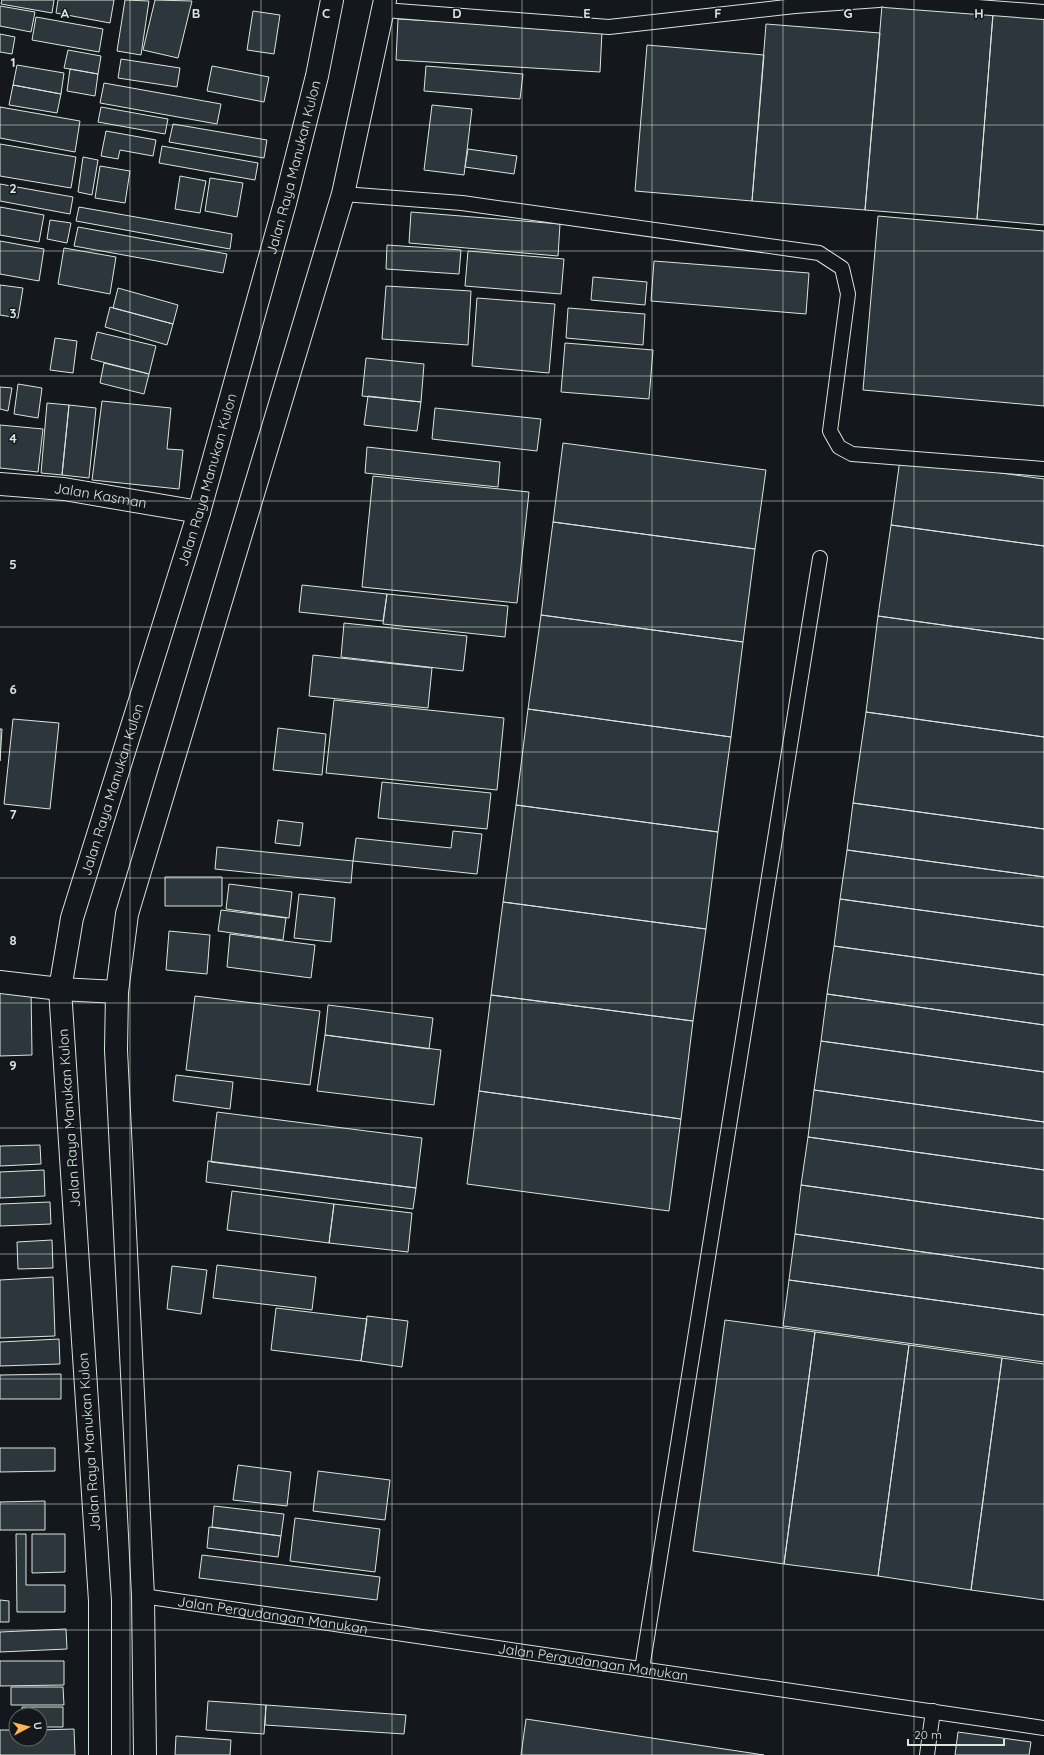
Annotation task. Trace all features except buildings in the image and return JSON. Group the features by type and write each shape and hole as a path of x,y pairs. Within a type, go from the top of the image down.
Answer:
{"main road":[{"name":"Jalan Raya Manukan Kulon","path":"100,1755 100,1601 60,989 72,918 200,512 285,203 317,76 332,0"},
{"path":"146,1755 143,1596 116,1050 117,992 127,914 343,194 384,5"},
{"name":"Jalan Kasman","path":"0,484 64,489 200,512"},
{"path":"0,982 60,989 117,992"}],"lane":[{"path":"384,5 609,27 795,6 879,0"},
{"path":"885,0 1044,12"},
{"path":"343,194 462,203 819,253 842,268 848,294 830,431 839,447 852,454 1044,469"},
{"path":"642,1669 820,558"},
{"name":"Jalan Pergudangan Manukan","path":"143,1596 1044,1728"},
{"path":"927,1755 933,1711"}]}
